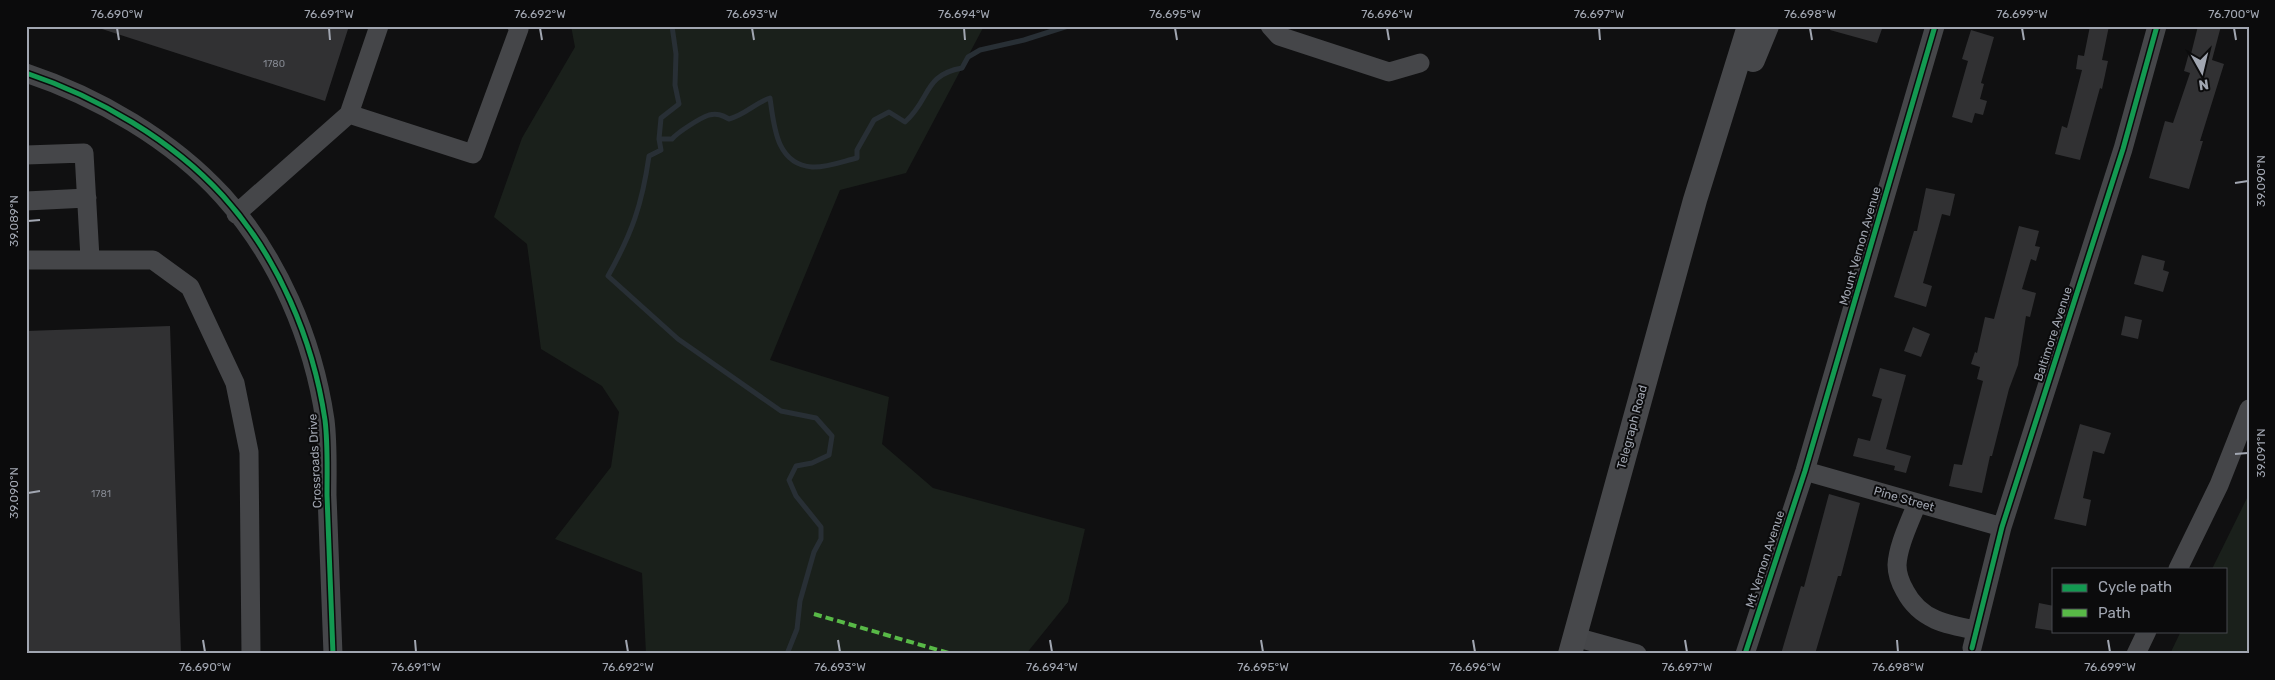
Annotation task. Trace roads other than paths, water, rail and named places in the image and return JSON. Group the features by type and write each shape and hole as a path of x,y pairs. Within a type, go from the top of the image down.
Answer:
{"main road":[{"name":"Telegraph Road","path":"1572,645 1694,200 1749,26"},
{"name":"Telegraph Road","path":"1694,200 1767,26"}],"street":[{"path":"236,214 349,114 379,26"},
{"path":"349,114 473,154 519,29 517,26"},
{"path":"1270,26 1279,36 1389,72 1420,63"},
{"name":"Mount Vernon Avenue","path":"1805,471 1935,26"},
{"name":"Baltimore Avenue","path":"1917,503 1899,555 1897,568 1901,583 1910,600 1928,616 1974,639 2002,527 2122,149 2158,26"},
{"name":"Crossroads Drive","path":"26,73 87,98 137,126 182,158 223,196 260,245 281,283 299,321 325,421 333,654"},
{"path":"26,155 84,153 90,258"},
{"path":"26,201 87,198"},
{"path":"26,260 90,258 153,260 190,287 236,383 249,452 251,654"},
{"path":"2178,568 2219,485 2249,408"},
{"name":"Pine Street","path":"1805,471 2002,527"},
{"name":"Mt Vernon Avenue","path":"1745,654 1805,471"},
{"path":"2136,654 2147,632"},
{"path":"1572,645 1626,652"}],"waterway":[{"path":"672,26 676,54 675,85 679,104 661,118 659,139 661,150 649,156 635,218 624,246 608,276 678,339 781,411 816,418 832,436 829,455 812,463 796,466 789,480 796,496 821,527 821,539 814,552 800,601 797,629 787,654"},
{"path":"659,139 672,139 689,126 709,115 715,114 729,119 735,117 770,98 779,142 791,159 800,164 817,167 857,158 857,150 874,120 889,112 905,122 934,82 949,71 962,68 968,57 980,50 1024,40 1068,26"}]}
